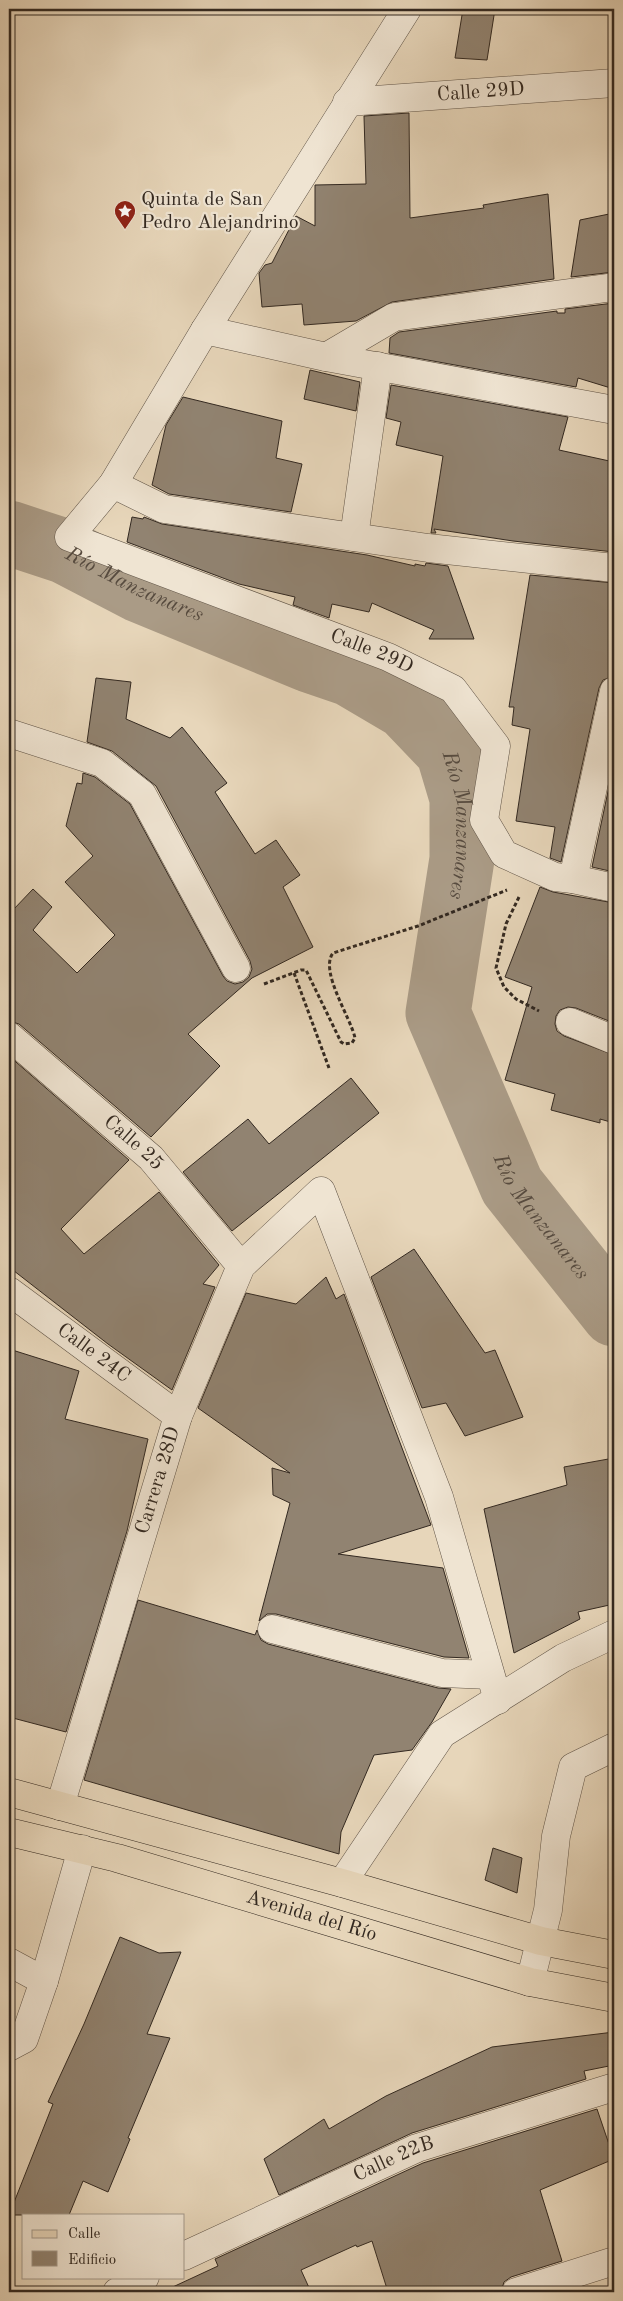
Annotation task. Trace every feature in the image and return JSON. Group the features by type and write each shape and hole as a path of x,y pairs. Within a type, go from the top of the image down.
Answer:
{"main road":[{"name":"Avenida del Río","path":"9,1792 342,1883 541,1941 614,1955"},
{"name":"Avenida del Río","path":"9,1832 82,1850 530,1982 614,1998"}],"street":[{"path":"406,9 205,330 113,484 164,509 428,548 614,568"},
{"name":"Calle 29D","path":"347,102 614,83"},
{"path":"326,357 394,318 614,287"},
{"path":"205,330 326,357 614,410"},
{"path":"354,537 378,366"},
{"name":"Calle 29D","path":"113,484 70,537 388,657 453,689 496,746 484,820 504,854 555,877 573,878 614,888"},
{"path":"573,878 614,691"},
{"path":"9,733 102,763 142,794 236,968"},
{"path":"570,1022 614,1040"},
{"name":"Calle 25","path":"9,1036 151,1158 240,1266"},
{"name":"Carrera 28D","path":"60,1806 178,1416 240,1266 321,1191 439,1497 494,1688"},
{"name":"Calle 24C","path":"9,1292 178,1416"},
{"path":"272,1628 494,1688"},
{"path":"342,1883 442,1734 494,1688 614,1634"},
{"path":"530,1982 548,1910 556,1836 573,1766 614,1747"},
{"path":"9,2047 24,2039 44,1980 82,1850"},
{"path":"9,1962 44,1980"},
{"name":"Calle 22B","path":"185,2256 417,2148 614,2087"},
{"path":"516,2292 614,2261"},
{"path":"118,2292 143,2278"}],"path":[{"path":"522,890 506,924 496,968 504,987 516,999 570,1022"},
{"path":"236,968 243,981 252,987 268,984 306,970 341,1042 344,1044 352,1043 354,1035 333,982 329,958 333,953 418,926 480,902"},
{"path":"294,973 329,1068"}],"building":[{"path":"463,9 495,9 487,60 455,58"},
{"path":"409,113 410,218 484,208 483,205 548,194 554,279 392,302 356,321 304,325 302,304 262,307 259,273 265,265 272,263 296,216 315,226 315,185 366,184 364,116"},
{"path":"614,213 614,272 571,277 580,220"},
{"path":"614,303 614,389 578,378 576,387 389,353 390,338 399,332 557,311 557,313 565,313 565,309"},
{"path":"310,370 360,382 356,411 304,399"},
{"path":"391,385 568,417 559,450 614,462 614,552 513,541 434,529 436,533 431,533 443,456 396,445 401,422 386,418"},
{"path":"183,397 282,421 276,458 302,464 291,512 169,494 152,485 166,425"},
{"path":"132,517 143,519 144,517 162,524 367,555 415,566 415,564 425,566 426,563 448,566 474,639 429,639 434,630 372,603 369,612 332,604 329,618 293,605 295,597 239,584 127,542"},
{"path":"530,575 614,583 614,676 603,680 599,688 561,862 550,858 555,827 516,821 530,729 512,725 514,707 509,707"},
{"path":"96,678 131,682 126,719 170,738 182,727 227,783 215,792 255,854 276,840 300,875 283,887 313,947 252,978 188,1034 220,1066 151,1137 19,1024 9,1021 9,906 13,910 33,889 52,907 33,930 77,973 115,935 65,882 93,856 66,826 77,783 82,784 83,773 95,777 130,804 227,981 235,984 243,982 249,977 252,969 250,961 156,786 112,751 87,742"},
{"path":"614,763 614,872 592,867"},
{"path":"540,887 553,892 614,903 614,1023 576,1008 568,1007 560,1010 556,1016 555,1024 557,1031 564,1036 614,1055 614,1123 600,1119 600,1123 551,1110 555,1094 505,1080 532,987 505,977"},
{"path":"9,1056 129,1160 61,1229 84,1254 159,1192 219,1265 203,1284 215,1287 172,1390 108,1344 9,1267"},
{"path":"351,1078 379,1113 232,1231 183,1172 248,1119 269,1144"},
{"path":"414,1249 485,1353 495,1350 523,1417 465,1436 446,1403 422,1408 371,1277"},
{"path":"326,1277 336,1299 344,1294 431,1525 338,1554 443,1568 469,1658 444,1657 276,1614 267,1614 259,1621 290,1503 273,1495 272,1468 290,1473 198,1408 246,1293 296,1304"},
{"path":"9,1349 79,1371 65,1419 148,1439 127,1531 66,1732 9,1717"},
{"path":"614,1458 614,1604 578,1612 580,1619 514,1653 484,1509 567,1485 564,1467"},
{"path":"138,1600 255,1635 257,1630 261,1640 268,1644 438,1688 451,1689 432,1722 412,1750 374,1755 341,1832 339,1854 84,1780"},
{"path":"493,1848 522,1858 517,1893 485,1880"},
{"path":"120,1937 159,1953 181,1952 147,2034 170,2038 128,2138 130,2139 108,2192 83,2181 69,2214 9,2215 53,2104 48,2102 84,2024"},
{"path":"614,2032 614,2065 584,2071 586,2079 412,2133 279,2195 264,2159 324,2119 329,2129 386,2096 492,2047"},
{"path":"597,2109 614,2159 540,2190 562,2261 511,2277 504,2282 501,2292 388,2292 372,2241 357,2247 356,2245 301,2270 311,2292 162,2292 218,2266 215,2259 423,2163"}],"waterway":[{"name":"Río Manzanares","path":"9,533 64,551 139,590 309,660 350,674 406,707 448,751 462,798 462,859 438,1013 512,1186 614,1314"}],"place":[{"name":"Quinta de San Pedro Alejandrino","path":"125,230"}]}
